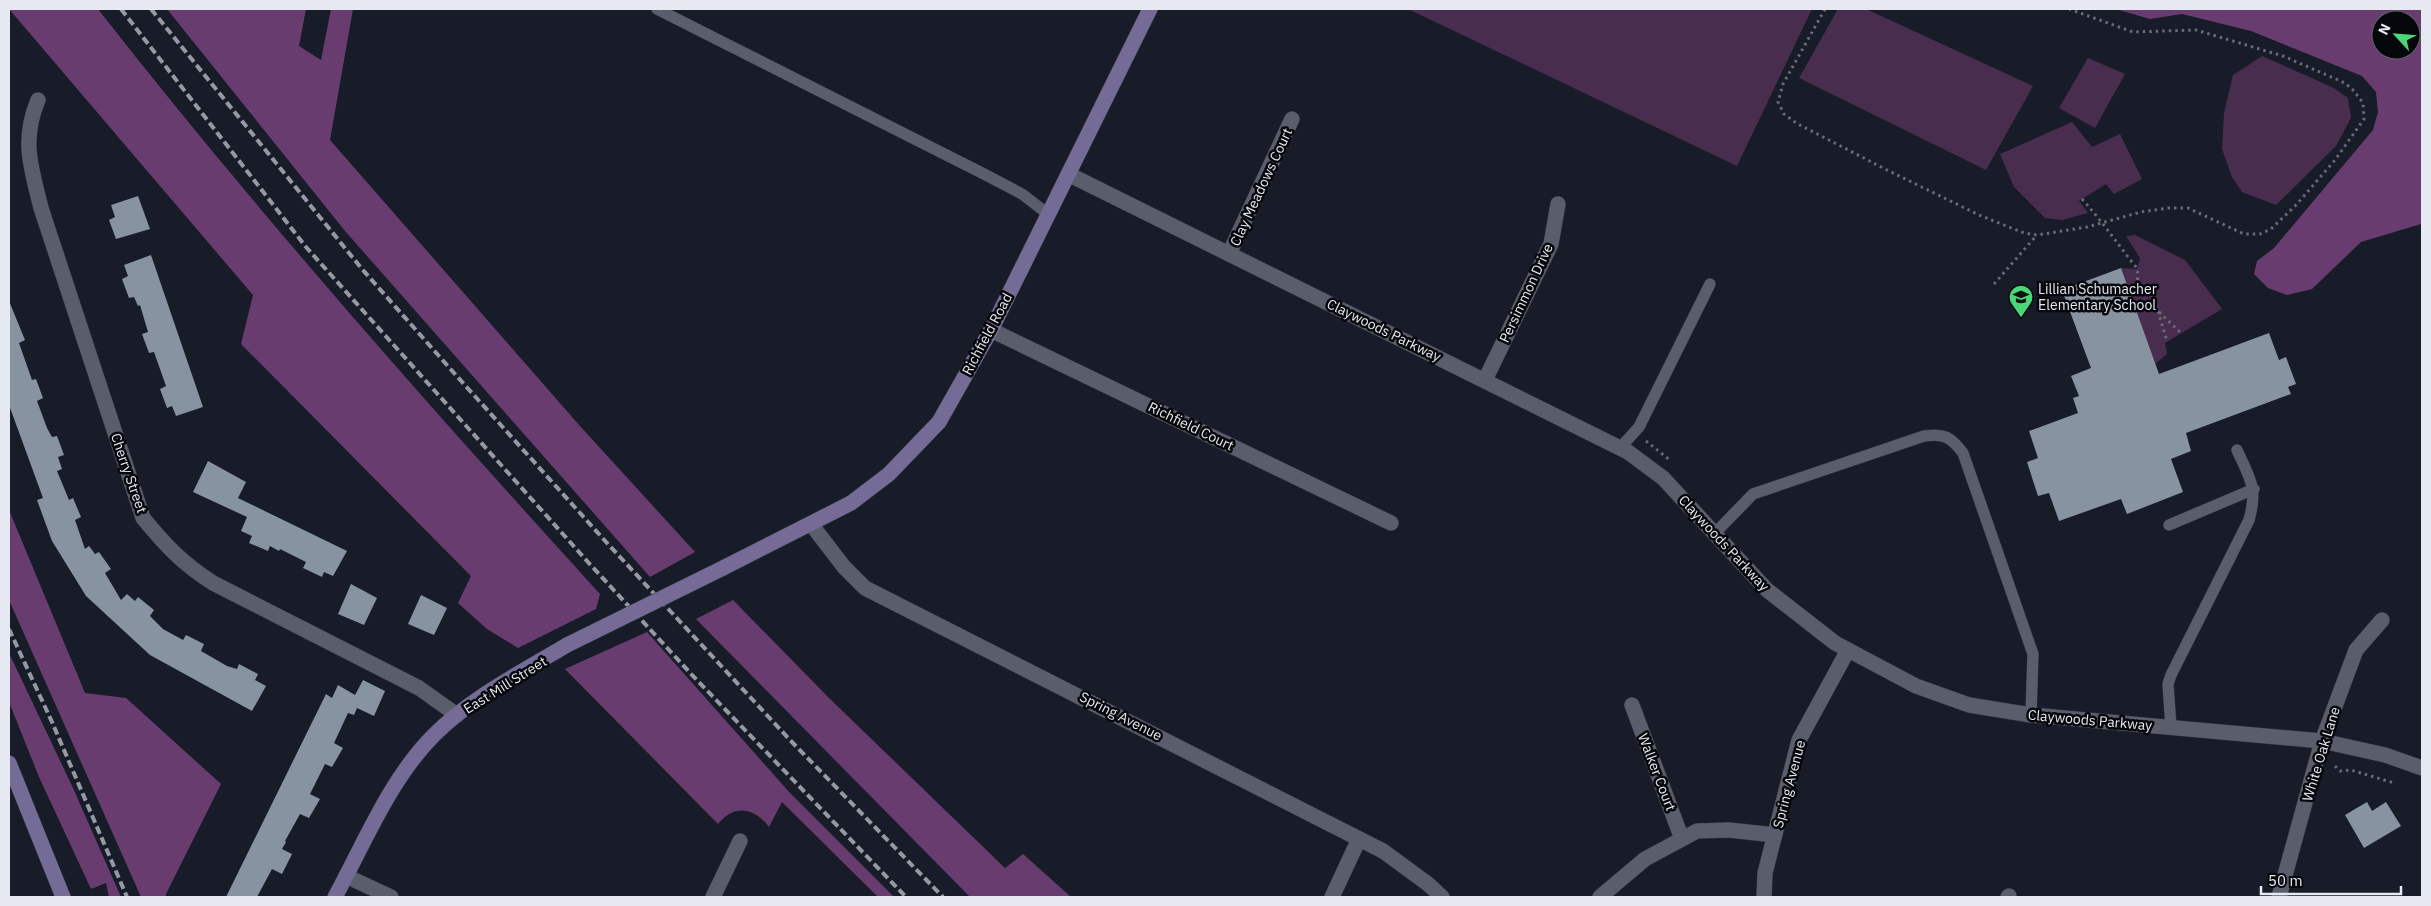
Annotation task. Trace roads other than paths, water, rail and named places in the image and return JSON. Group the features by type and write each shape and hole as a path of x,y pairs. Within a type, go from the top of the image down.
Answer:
{"street":[{"name":"Richfield Road","path":"723,568 851,503 889,474 913,452 939,422 991,330 1150,9"},
{"name":"Cherry Street","path":"38,100 30,121 29,156 41,208 56,259 143,518 169,550 190,568 213,583 419,688 457,715"},
{"name":"Clay Meadows Court","path":"1229,254 1292,119"},
{"name":"Claywoods Parkway","path":"1068,174 1620,448 1663,478 1767,590 1835,643 1916,686 1969,705 2031,715 2322,741 2385,755 2422,768"},
{"name":"Persimmon Drive","path":"1485,380 1551,244 1558,204"},
{"name":"Richfield Court","path":"991,330 1391,523"},
{"name":"Spring Avenue","path":"811,524 844,567 865,588 1359,839 1390,856 1428,884 1442,897"},
{"name":"East Mill Street","path":"335,897 392,789 434,735 457,715 487,693 567,645 723,568"},
{"name":"White Oak Lane","path":"2279,897 2322,741 2356,650 2382,620"},
{"name":"Spring Avenue","path":"1764,897 1764,873 1799,740 1848,650"},
{"name":"Walker Court","path":"1632,705 1682,839"},
{"path":"9,763 63,897"},
{"path":"1600,897 1646,859 1697,831 1729,830 1775,835"},
{"path":"1332,897 1359,839"},
{"path":"713,897 740,841"},
{"path":"346,876 391,897"}],"lane":[{"path":"657,9 1022,194 1048,214"},
{"path":"1620,448 1639,427 1710,284"},
{"path":"1714,533 1753,494 1924,436 1940,434 1955,442 1963,453 2033,654 2031,715"},
{"path":"2171,727 2168,684 2171,675 2249,520 2254,502 2254,489 2237,450"},
{"path":"2169,525 2254,489"}],"railway":[{"path":"121,9 306,247 587,561 693,676 906,897"},
{"path":"151,9 362,269 454,373 607,543 790,740 943,897"},
{"path":"9,629 52,722 127,897"}],"place":[{"name":"Lillian Schumacher Elementary School","path":"2021,318"}]}
